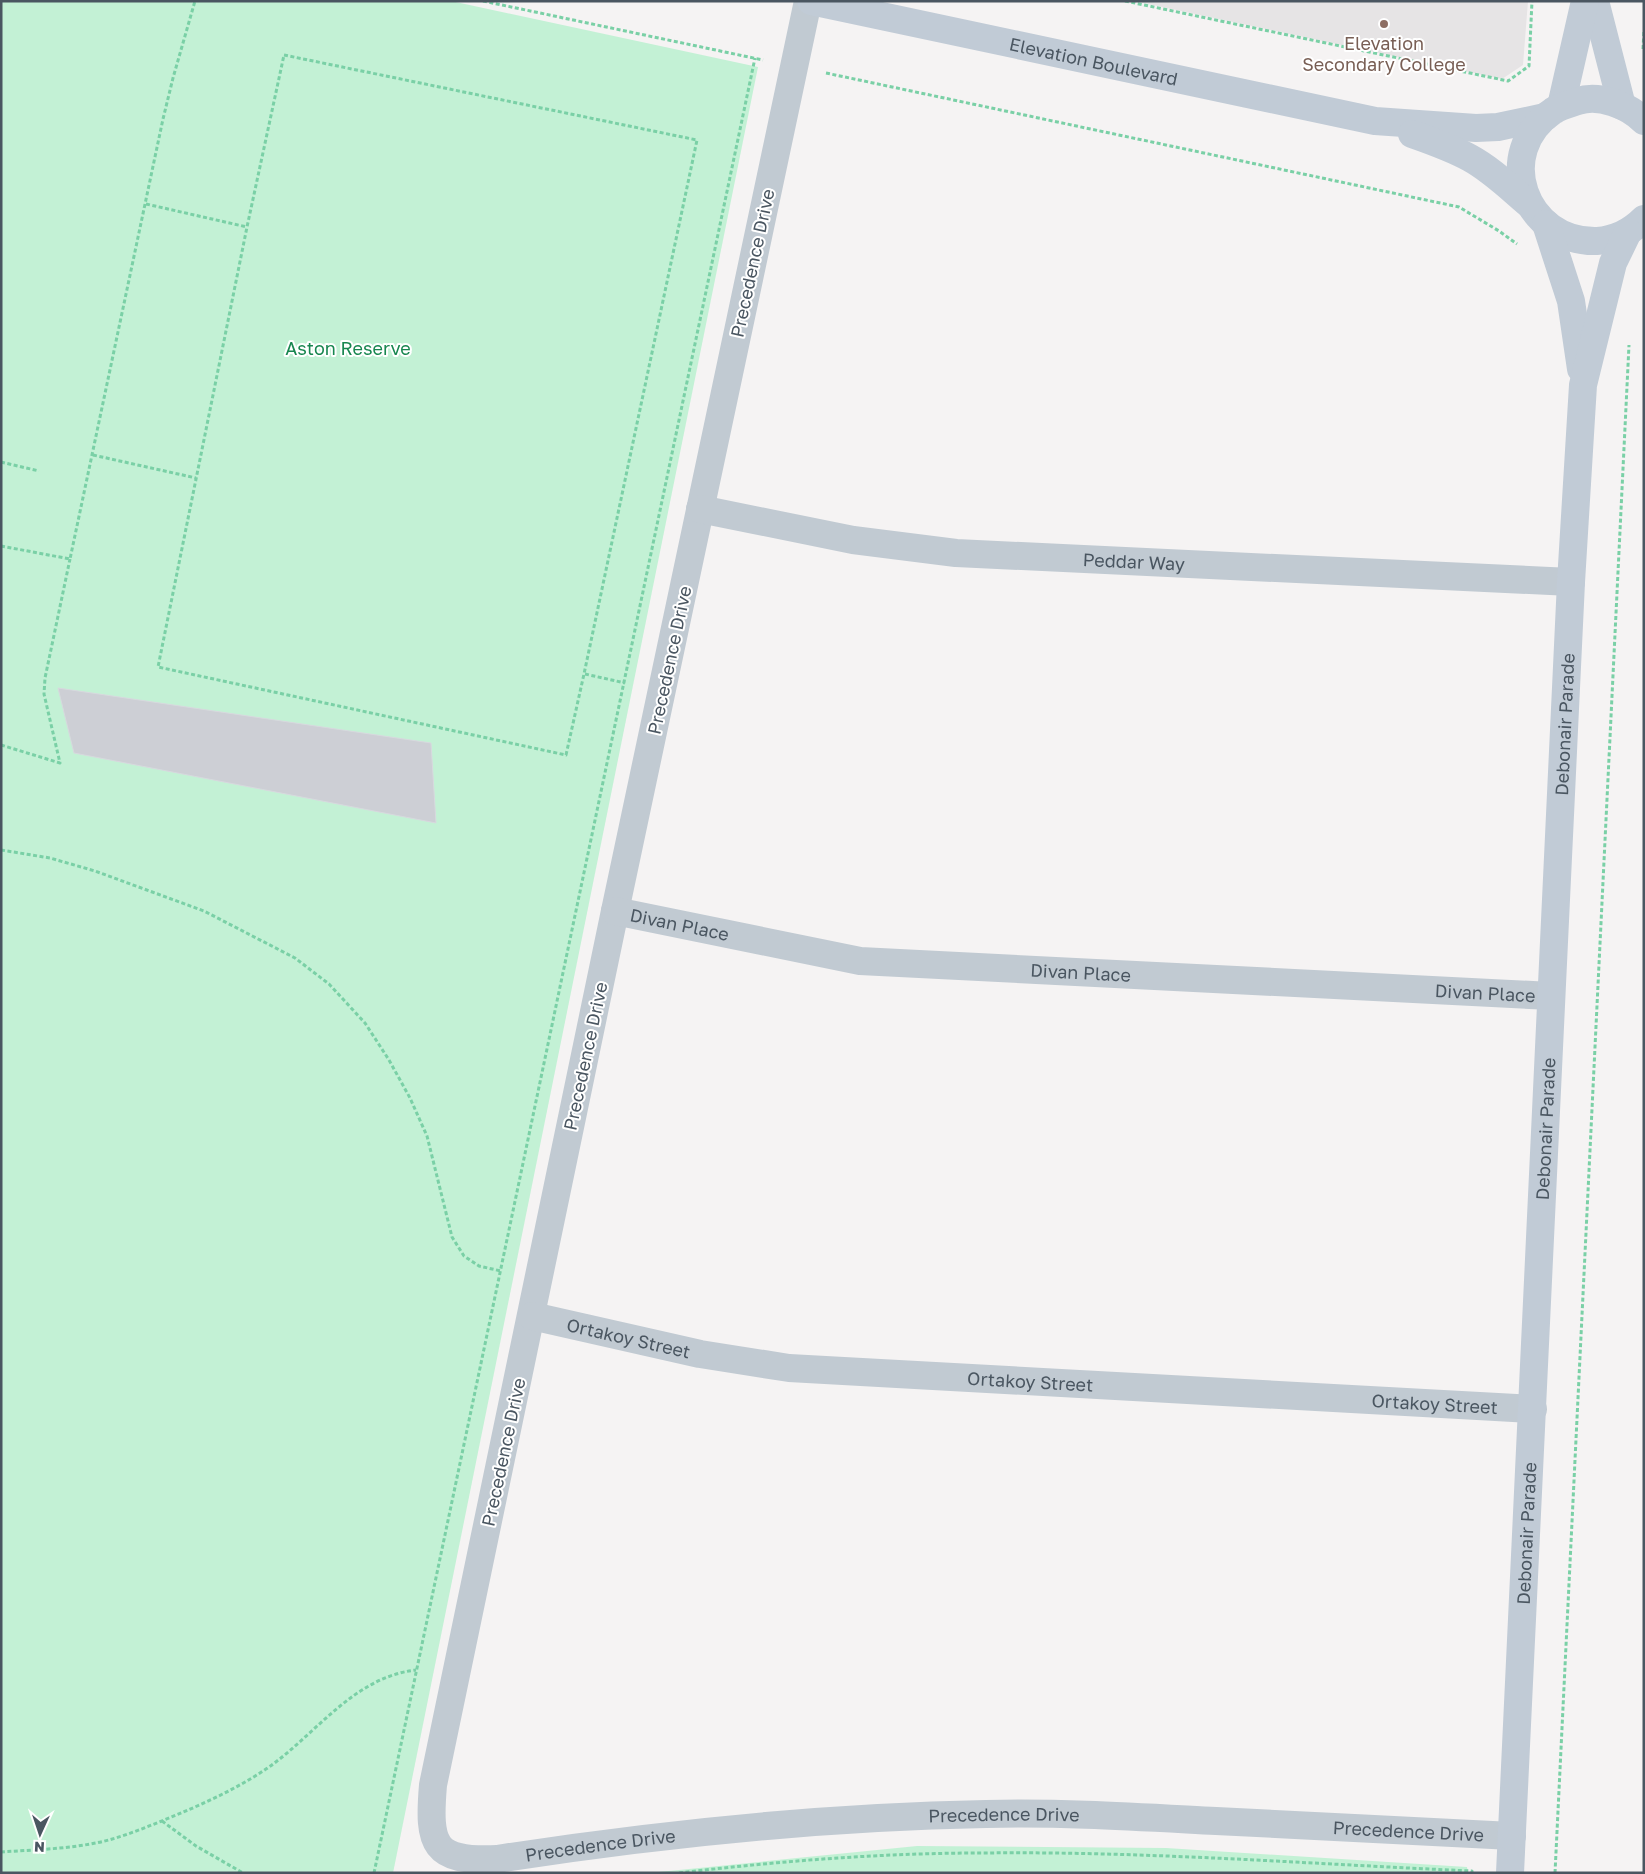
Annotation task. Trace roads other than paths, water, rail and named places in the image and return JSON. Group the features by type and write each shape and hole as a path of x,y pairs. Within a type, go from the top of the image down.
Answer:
{"street":[{"name":"Precedence Drive","path":"810,1 794,66 615,911 433,1785 430,1815 431,1831 438,1844 453,1856 471,1860 497,1859 621,1841 722,1830 841,1820 989,1814 1117,1816 1512,1836"},
{"name":"Elevation Boulevard","path":"810,1 1375,121 1439,143 1470,158 1490,171 1558,232 1586,241 1615,238 1636,226"},
{"path":"1553,112 1584,1"},
{"path":"1595,1 1633,113"},
{"name":"Elevation Boulevard","path":"1375,121 1476,128 1498,127 1553,112 1582,100 1602,100 1633,113"},
{"name":"Debonair Parade","path":"1553,112 1536,127 1524,151 1521,178 1571,301 1583,385"},
{"name":"Debonair Parade","path":"1510,1873 1571,582 1583,385 1613,263 1636,226"},
{"name":"Peddar Way","path":"700,509 854,540 956,552 1571,582"},
{"name":"Divan Place","path":"615,911 860,961 1551,996"},
{"name":"Ortakoy Street","path":"532,1316 700,1354 789,1368 1533,1409"}],"place":[{"name":"Elevation Secondary College","path":"1384,24"}],"park label":[{"name":"Aston Reserve","path":"348,348"}]}
